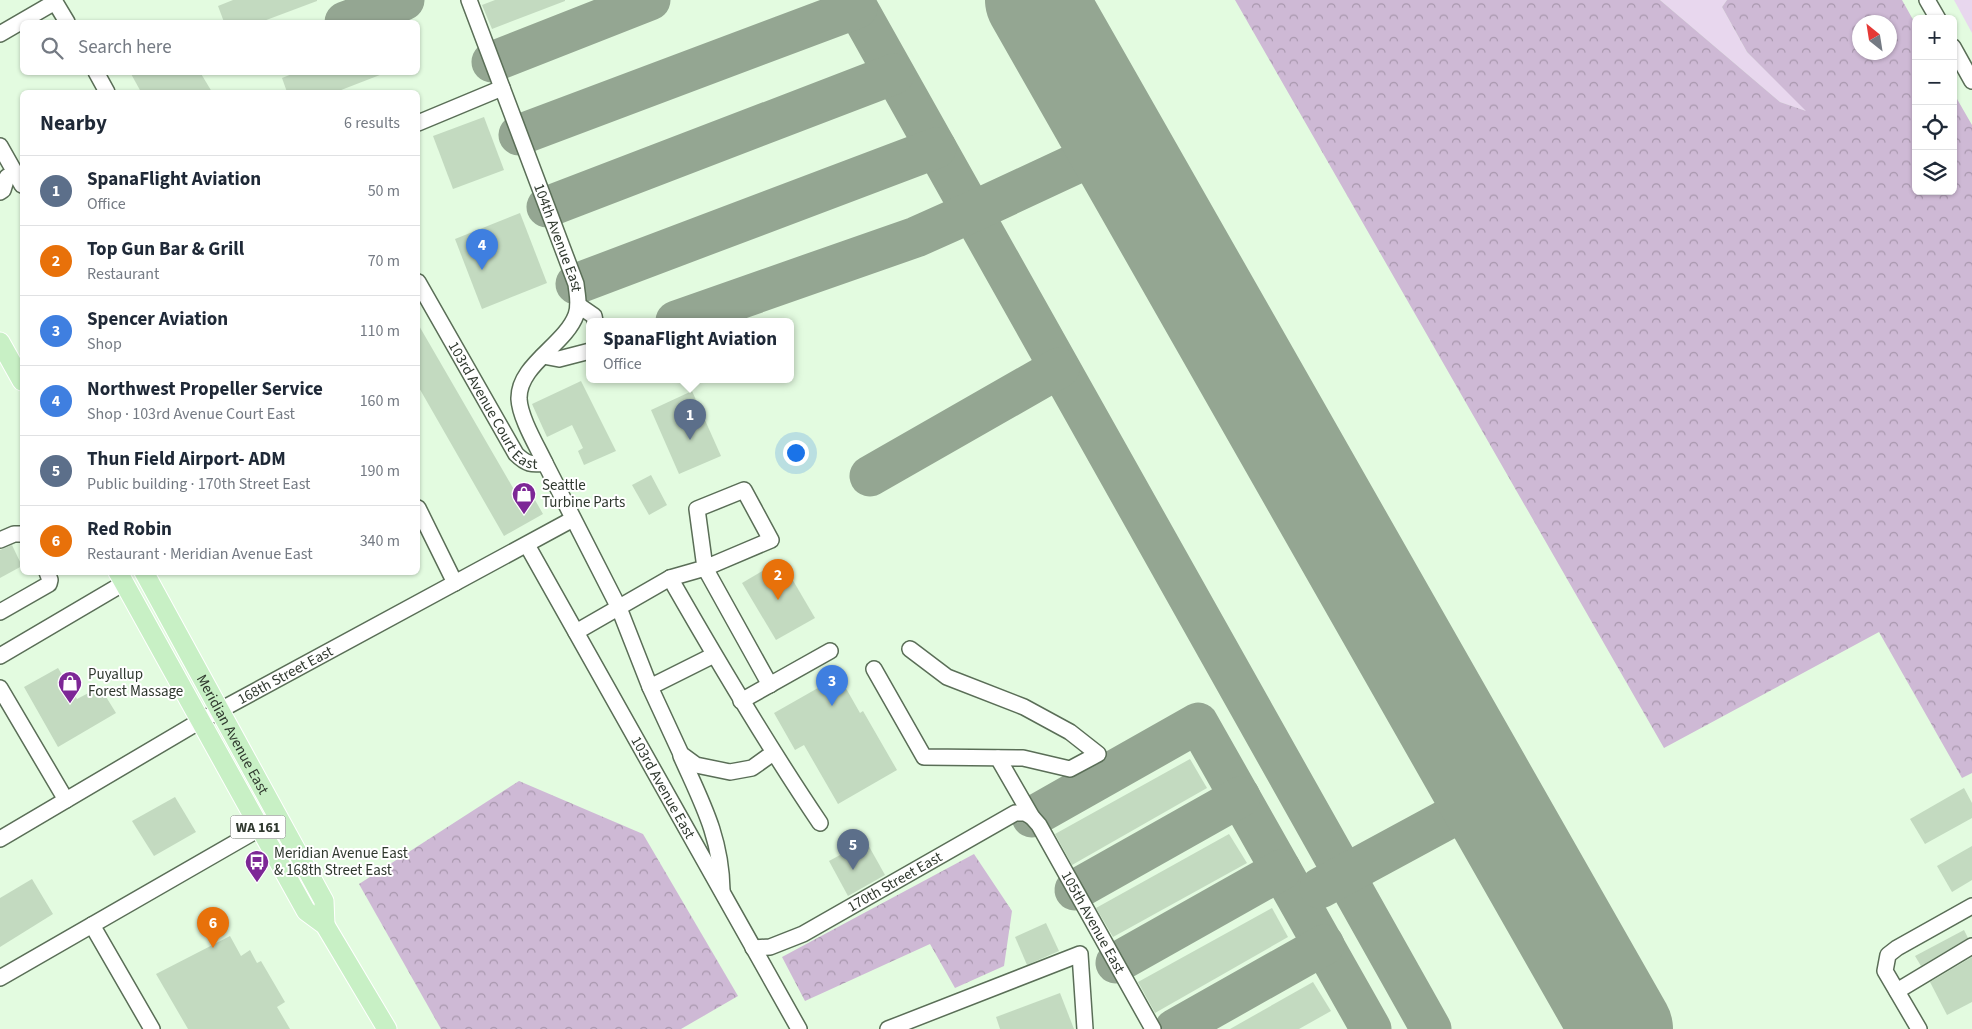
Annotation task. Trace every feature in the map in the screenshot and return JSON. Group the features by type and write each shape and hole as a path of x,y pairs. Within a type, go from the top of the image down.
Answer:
{"main road":[{"path":"0,342 20,378"},
{"name":"Meridian Avenue East","path":"146,575 324,901 325,925"},
{"name":"Meridian Avenue East","path":"121,578 258,829 306,911 325,925 384,1026"}],"street":[{"name":"104th Avenue East","path":"469,0 576,284 578,305 576,314 569,328 530,370 522,384 519,398 520,409 545,463"},
{"path":"1928,0 1936,15"},
{"path":"24,20 56,2 66,20"},
{"path":"0,34 20,23"},
{"path":"1957,54 1972,81"},
{"path":"98,75 106,90"},
{"path":"420,122 502,88"},
{"path":"0,146 14,177 0,192"},
{"name":"103rd Avenue Court East","path":"420,286 516,454 524,462 534,464 545,463 619,608 650,687 712,825 721,866 722,891"},
{"path":"578,305 594,318"},
{"path":"543,356 559,359 586,351"},
{"path":"576,632 670,578 704,568 771,540 744,490 697,509 704,568 770,684"},
{"name":"168th Street East","path":"0,839 200,721 574,519"},
{"path":"422,529 456,583"},
{"path":"0,540 14,534 20,534"},
{"name":"103rd Avenue East","path":"527,545 798,1029"},
{"path":"0,612 48,578"},
{"path":"0,656 121,578"},
{"path":"670,578 773,754 820,823"},
{"path":"874,669 924,757 1023,758 1070,769 1098,754 1070,732 1024,707 947,677 910,649"},
{"path":"741,701 830,651"},
{"path":"650,687 714,655"},
{"path":"0,688 66,800"},
{"path":"681,754 696,765 730,772 752,768 773,754"},
{"name":"105th Avenue East","path":"998,758 1032,817 1039,825 1153,1029"},
{"name":"170th Street East","path":"753,948 770,947 803,934 1015,813 1025,813 1032,817"},
{"path":"0,978 258,829"},
{"path":"1919,1029 1885,970 1888,955 1896,948 1972,906"},
{"path":"92,925 152,1029"},
{"path":"1896,991 1972,946"},
{"path":"888,1029 1080,954 1085,1029"}],"shaded area":[{"path":"1660,0 1727,0 1722,7 1747,52 1808,112 1780,102"},
{"path":"1954,0 1972,0 1972,33"}],"green space":[{"path":"1235,0 1660,0 1780,102 1806,111 1747,52 1722,7 1727,0 1902,0 1912,18 1912,195 1957,195 1957,99 1972,125 1972,773 1962,778 1879,632 1664,748"},
{"path":"519,781 643,834 738,996 681,1029 441,1029 359,884"},
{"path":"974,854 1012,911 1004,966 955,988 930,944 805,1001 782,957"}],"building":[{"path":"233,0 317,0 266,20 223,20 218,6"},
{"path":"495,0 565,1 492,29 482,5"},
{"path":"132,75 202,75 211,90 140,90"},
{"path":"290,75 380,75 341,90 286,90 282,78"},
{"path":"484,117 504,170 453,189 433,136"},
{"path":"520,213 547,283 482,309 455,239"},
{"path":"420,327 516,493 527,486 543,514 504,536 420,389"},
{"path":"581,381 616,451 584,465 578,451 583,448 572,425 547,437 532,404"},
{"path":"692,391 721,456 679,474 651,410"},
{"path":"651,475 667,505 649,515 632,485"},
{"path":"12,545 20,562 20,567 0,578 0,550"},
{"path":"781,560 815,618 776,640 742,583"},
{"path":"58,668 77,699 100,687 116,713 58,747 24,687"},
{"path":"839,676 860,713 863,711 897,770 838,804 804,745 795,750 774,713"},
{"path":"1190,759 1207,788 1072,865 1055,834"},
{"path":"1964,788 1972,803 1972,818 1925,844 1910,819"},
{"path":"175,797 196,832 154,856 132,821"},
{"path":"1229,834 1247,863 1113,937 1096,908"},
{"path":"866,841 885,875 848,896 829,861"},
{"path":"1972,846 1972,880 1952,892 1937,866"},
{"path":"32,879 53,914 0,947 0,898"},
{"path":"1272,908 1288,937 1155,1013 1138,982"},
{"path":"1046,923 1059,951 1027,965 1015,937"},
{"path":"1964,930 1968,938 1921,966 1915,956"},
{"path":"230,936 241,956 250,950 257,963 261,961 285,1002 277,1007 290,1029 188,1029 156,974"},
{"path":"1972,957 1972,1002 1947,1015 1930,982"},
{"path":"1313,982 1331,1011 1299,1029 1230,1029"},
{"path":"1060,993 1074,1029 1000,1029 996,1017"}],"taxiway":[{"path":"350,20 404,0"},
{"path":"492,62 650,0"},
{"path":"853,0 1431,1029"},
{"path":"519,135 857,8"},
{"path":"547,207 894,74"},
{"path":"685,318 916,237 1118,144"},
{"path":"576,284 936,148"},
{"path":"870,476 1059,368"},
{"path":"1032,817 1198,723 1371,1029"},
{"path":"1320,888 1490,796"},
{"path":"1075,890 1240,797"},
{"path":"1116,963 1281,870"},
{"path":"1175,1029 1324,945"}],"runway":[{"path":"1036,0 1622,1029"}],"place":[{"name":"Northwest Propeller Service","path":"482,270"},
{"name":"SpanaFlight Aviation","path":"690,440"},
{"name":"Seattle Turbine Parts","path":"524,515"},
{"name":"Top Gun Bar & Grill","path":"778,600"},
{"name":"Puyallup Forest Massage","path":"70,704"},
{"name":"Spencer Aviation","path":"832,706"},
{"name":"Thun Field Airport- ADM","path":"853,870"},
{"name":"Meridian Avenue East & 168th Street East","path":"257,883"},
{"name":"Red Robin","path":"213,948"}]}
